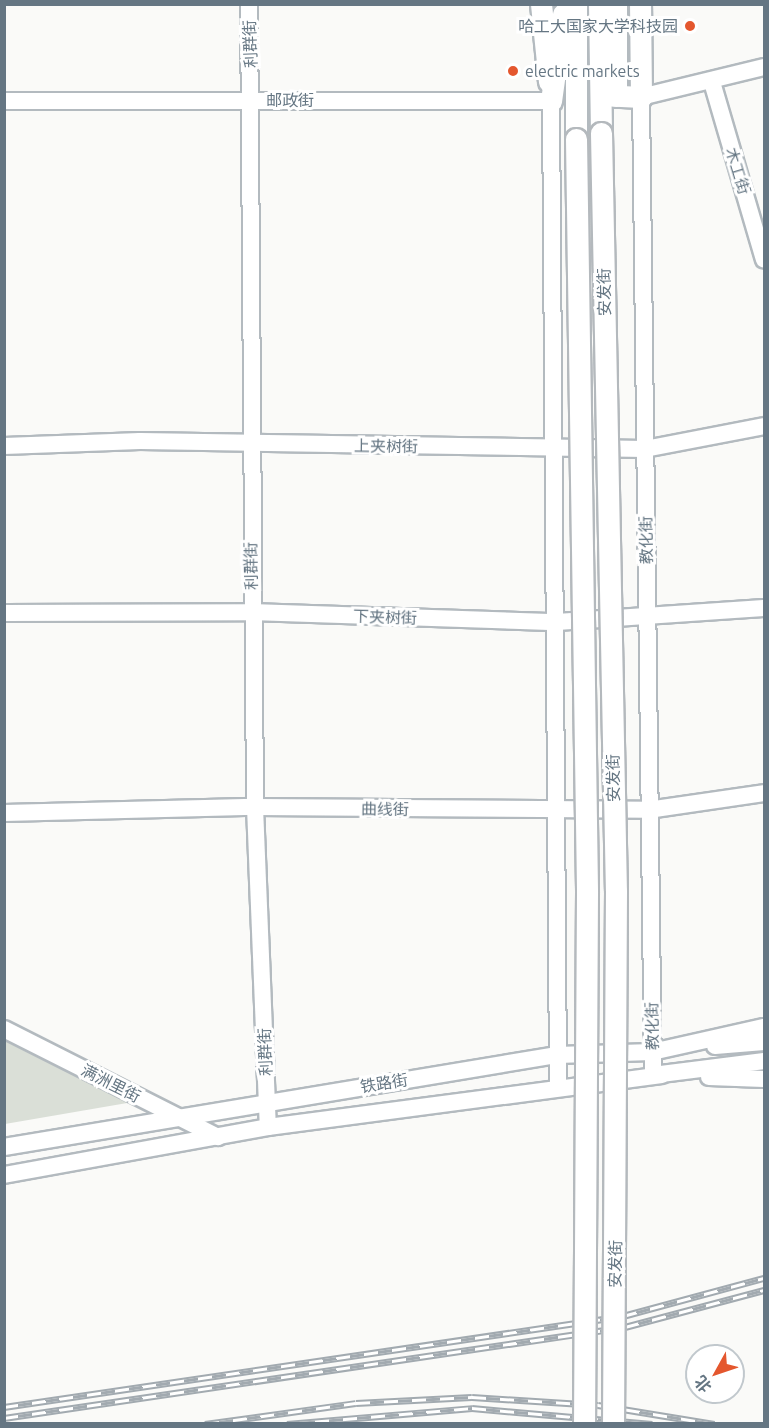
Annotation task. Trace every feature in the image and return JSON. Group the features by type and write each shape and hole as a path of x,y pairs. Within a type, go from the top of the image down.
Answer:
{"highway":[{"path":"541,4 551,101"},
{"path":"551,101 562,4"},
{"path":"576,4 576,101"},
{"path":"599,4 609,96"},
{"path":"609,96 616,4"},
{"name":"教化街","path":"640,4 641,97"},
{"path":"609,96 641,97"},
{"name":"安发街","path":"609,96 601,132 616,903 613,1424"},
{"name":"邮政街","path":"551,101 576,101"},
{"name":"安发街","path":"576,101 587,905 584,1424"}],"street":[{"name":"利群街","path":"249,4 252,100 249,443 251,612 255,807 268,1127"},
{"path":"641,97 712,82 765,67"},
{"name":"木工街","path":"712,82 765,260"},
{"name":"教化街","path":"641,97 653,1075"},
{"name":"邮政街","path":"4,101 551,101"},
{"path":"551,101 559,812 558,1086"},
{"name":"上夹树街","path":"4,446 249,443 555,450 645,449 765,426"},
{"name":"下夹树街","path":"4,613 251,612 557,622 648,620 765,608"},
{"name":"曲线街","path":"4,813 255,807 559,812 648,810 765,793"},
{"name":"铁路街","path":"4,1147 557,1055 652,1052 765,1027"},
{"name":"满洲里街","path":"4,1029 218,1137"},
{"path":"652,1052 765,1042"},
{"path":"653,1075 765,1060"},
{"name":"铁路街","path":"4,1175 268,1127 558,1086 653,1075 765,1079"}],"shaded area":[{"path":"5,1035 133,1102 5,1124"}],"railway":[{"path":"4,1407 623,1316 764,1278"},
{"path":"4,1418 625,1327 764,1290"},
{"path":"205,1424 356,1403 472,1397 598,1405 714,1424"},
{"path":"287,1424 472,1408 652,1424"}],"place":[{"name":"哈工大国家大学科技园","path":"690,26"},
{"name":"electric markets","path":"513,71"}]}
